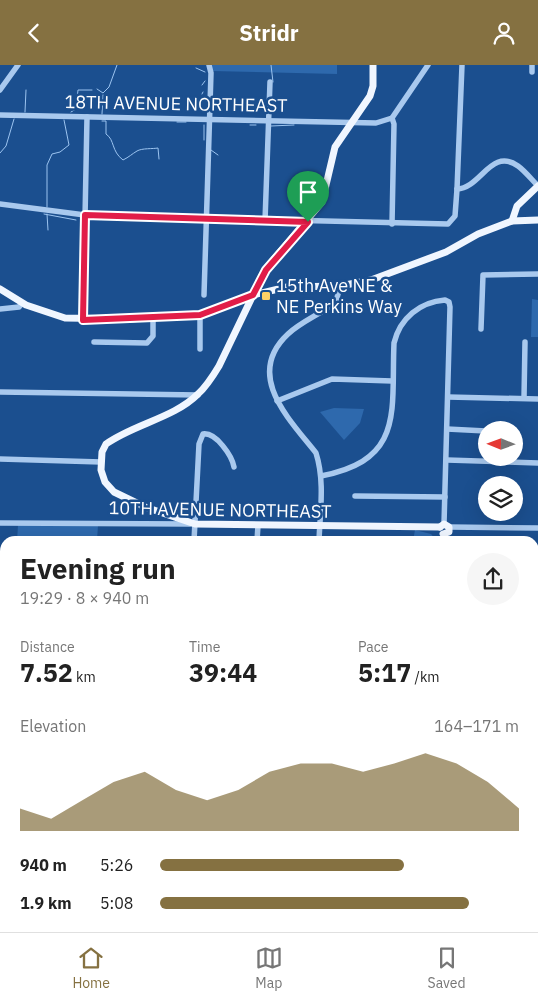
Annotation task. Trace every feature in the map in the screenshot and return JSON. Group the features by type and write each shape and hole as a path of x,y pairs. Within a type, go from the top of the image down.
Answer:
{"main road":[{"path":"195,524 119,496 105,482 101,462 106,444 159,418 198,395 219,366 263,275 319,209 325,195 335,147 370,96 374,81 373,65"},
{"path":"512,221 517,206 538,186"},
{"path":"0,289 22,303 47,314 83,320 200,315 253,295 286,287 340,286 371,280 409,267 512,221 538,220"},
{"path":"263,275 266,285 273,290"},
{"name":"10TH AVENUE NORTHEAST","path":"195,524 444,531"}],"street":[{"path":"0,90 18,65"},
{"path":"204,295 211,73 209,65"},
{"path":"392,223 394,124 392,118 428,65"},
{"path":"0,204 85,215 206,220 448,224 455,216 462,65"},
{"path":"532,65 532,73"},
{"path":"265,221 270,82"},
{"name":"18TH AVENUE NORTHEAST","path":"0,115 376,123 392,118"},
{"path":"83,320 87,117"},
{"path":"457,189 472,184 491,165 504,161 519,167 538,186"},
{"path":"481,329 482,275 538,275"},
{"path":"319,536 321,476 316,453 277,401 269,379 271,359 274,351 289,333 336,302 340,286"},
{"path":"321,476 339,472 355,465 378,450 385,439 391,420 396,332 412,312 438,300 449,302 444,531"},
{"path":"0,309 19,307 22,303"},
{"path":"200,315 200,349"},
{"path":"94,342 147,343 153,336 153,318"},
{"path":"524,343 524,398"},
{"path":"277,401 332,379 392,381"},
{"path":"0,392 198,395"},
{"path":"448,397 538,399"},
{"path":"447,429 478,431"},
{"path":"194,536 199,444 203,434 208,434 215,438 233,461 234,467"},
{"path":"0,459 101,462"},
{"path":"446,460 538,463"},
{"path":"355,496 445,497"},
{"name":"10TH AVENUE NORTHEAST","path":"0,523 195,524"},
{"path":"257,536 258,525"},
{"name":"10TH AVENUE NORTHEAST","path":"444,531 538,528"}],"shaded area":[{"path":"212,65 337,65 337,74 212,71"},
{"path":"532,299 538,300 538,337 531,337"},
{"path":"334,408 364,409 360,423 344,440 320,412"},
{"path":"18,525 98,525 97,536 17,536"},
{"path":"415,530 433,536 414,536"}],"waterway":[{"path":"97,89 103,93 109,87 117,65"},
{"path":"271,65 273,82"},
{"path":"196,68 205,72"},
{"path":"202,85 205,81"},
{"path":"25,112 26,90"},
{"path":"71,112 76,109 78,90 92,90"},
{"path":"102,114 103,95"},
{"path":"0,153 6,146 14,119"},
{"path":"47,207 47,165 52,154 60,152 69,145 64,120"},
{"path":"102,121 106,121 106,134 111,139 119,157 123,160 139,150 158,148 159,159"},
{"path":"177,122 186,122"},
{"path":"204,125 204,140"},
{"path":"250,125 256,125"},
{"path":"271,126 294,125"},
{"path":"211,150 218,155"},
{"path":"44,214 76,220"},
{"path":"47,214 48,230"}],"place":[{"name":"15th Ave NE & NE Perkins Way","path":"266,296"}],"route":[{"path":"85,215 308,222 266,270 253,295 200,315 83,320 85,215"}]}
